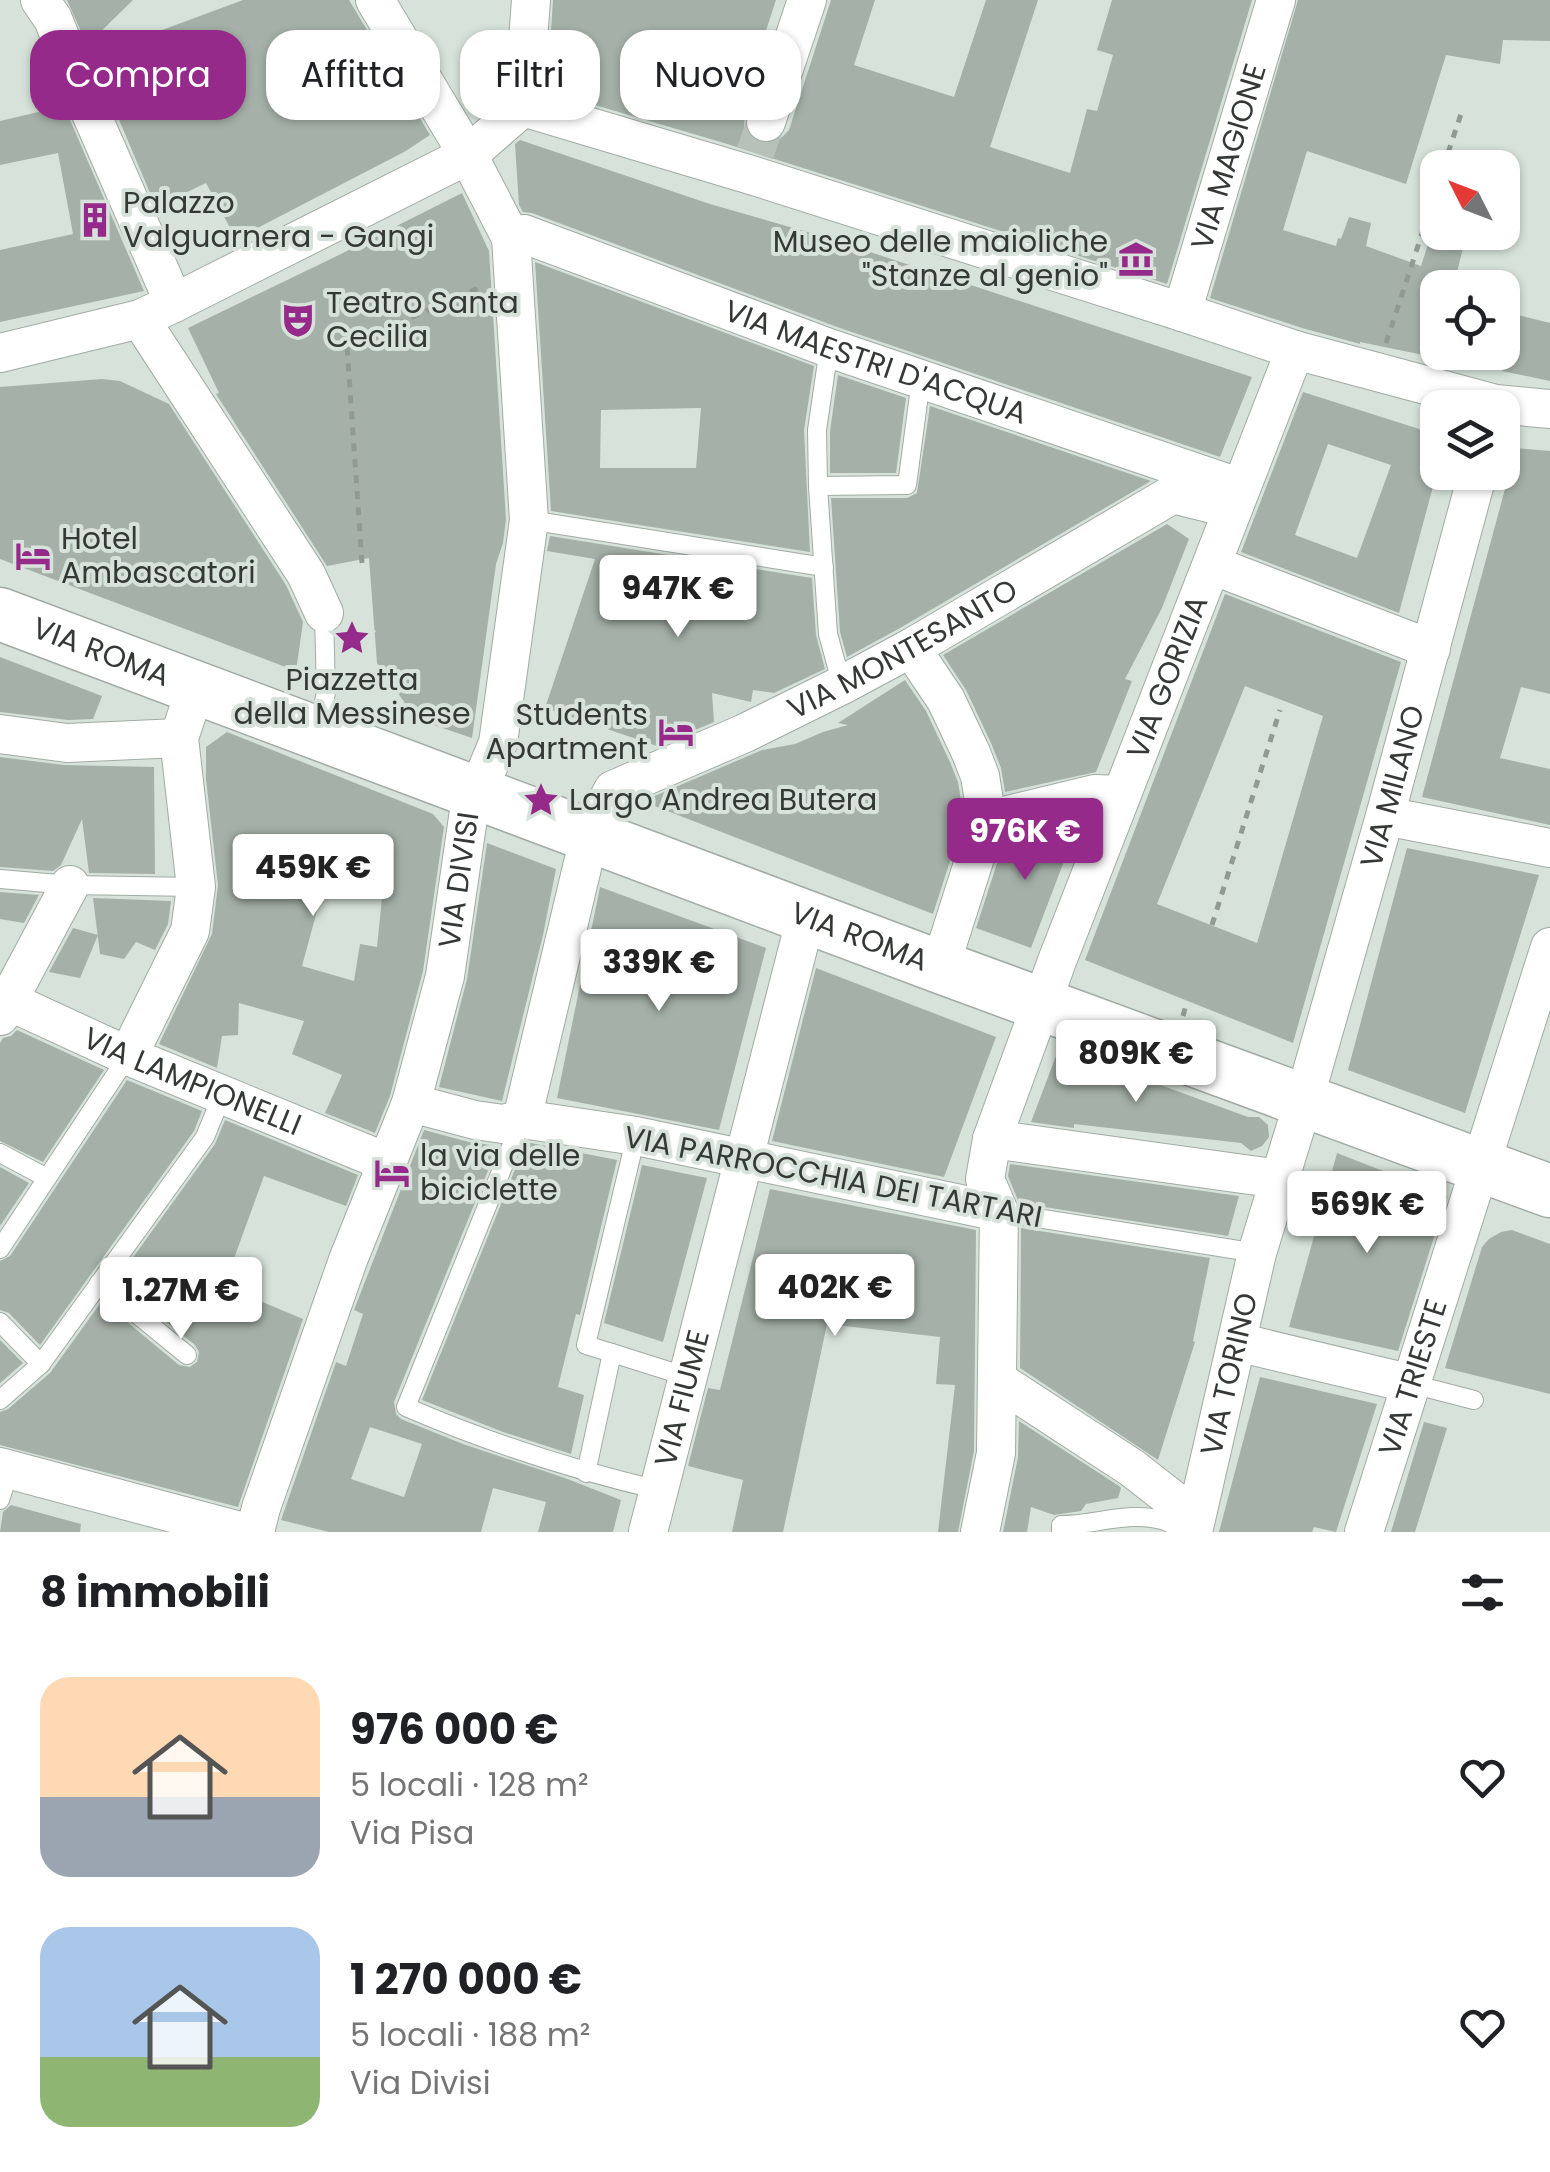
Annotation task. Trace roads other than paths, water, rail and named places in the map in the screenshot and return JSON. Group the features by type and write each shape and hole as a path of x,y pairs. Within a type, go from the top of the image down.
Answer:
{"street":[{"path":"40,0 54,19 88,108 174,304"},
{"name":"VIA DIVISI","path":"255,1532 348,1260 411,1103 445,976 470,804 498,743 529,520 512,255 468,154 375,0"},
{"path":"529,30 531,0"},
{"path":"757,150 808,0"},
{"name":"VIA MAGIONE","path":"1182,312 1276,0"},
{"path":"0,353 140,320 468,154 507,120"},
{"path":"597,120 757,150 1182,312 1295,350 1439,390"},
{"name":"VIA MAESTRI D'ACQUA","path":"512,255 524,234 1237,499"},
{"path":"140,320 306,574 324,613"},
{"name":"VIA GORIZIA","path":"980,1532 996,1454 999,1212 985,1179 992,1139 1041,1003 1295,350"},
{"path":"1520,407 1550,408"},
{"name":"VIA MILANO","path":"1304,1100 1473,490"},
{"name":"VIA MONTESANTO","path":"522,1119 590,834 614,790 744,734 842,685 1173,494 1237,499"},
{"path":"1212,565 1430,649"},
{"name":"VIA ROMA","path":"0,614 1550,1191"},
{"path":"911,648 946,700 971,753 980,776 987,820 940,967"},
{"path":"128,1056 190,931 196,887 178,738 196,688"},
{"path":"0,734 67,743 178,738"},
{"path":"987,820 1095,794 1122,796"},
{"path":"1385,816 1550,848"},
{"path":"3,1005 70,885"},
{"name":"VIA FIUME","path":"648,1532 806,917"},
{"name":"VIA TRIESTE","path":"1364,1532 1550,947"},
{"name":"VIA LAMPIONELLI","path":"3,1005 386,1162"},
{"name":"VIA TORINO","path":"1192,1527 1257,1253 1304,1100"},
{"name":"VIA PARROCCHIA DEI TARTARI","path":"411,1103 502,1124 522,1119 636,1136 999,1212"},
{"path":"992,1139 1279,1179"},
{"path":"1237,1342 1412,1384"},
{"path":"997,1380 1132,1468 1192,1527"},
{"path":"3,1479 244,1532"}],"lane":[{"path":"829,348 817,430 818,486 828,634 842,685"},
{"path":"818,486 907,485 922,380"},
{"path":"529,520 824,567"},
{"path":"317,732 326,693 324,613"},
{"path":"0,879 70,885 196,887"},
{"path":"0,1249 128,1056"},
{"path":"0,1400 41,1364 100,1283 205,1137 223,1093"},
{"path":"522,1119 406,1407 586,1473 659,1490"},
{"path":"636,1136 586,1345 688,1377"},
{"path":"0,1154 48,1178"},
{"name":"VIA PARROCCHIA DEI TARTARI","path":"999,1212 1257,1253"},
{"path":"100,1283 186,1355"},
{"path":"0,1322 41,1364"},
{"path":"586,1473 612,1354"},
{"path":"1412,1384 1474,1400"},
{"path":"1061,1532 1060,1525 1121,1517 1164,1520 1192,1527"}],"tunnel":[{"path":"755,153 766,122"}],"place":[{"name":"Palazzo Valguarnera - Gangi","path":"95,220"},
{"name":"Museo delle maioliche \"Stanze al genio\"","path":"1136,259"},
{"name":"Teatro Santa Cecilia","path":"298,320"},
{"name":"Hotel Ambascatori","path":"33,556"},
{"name":"Piazzetta della Messinese","path":"352,638"},
{"name":"Students Apartment","path":"676,732"},
{"name":"Largo Andrea Butera","path":"541,800"},
{"name":"la via delle biciclette","path":"392,1173"}]}
